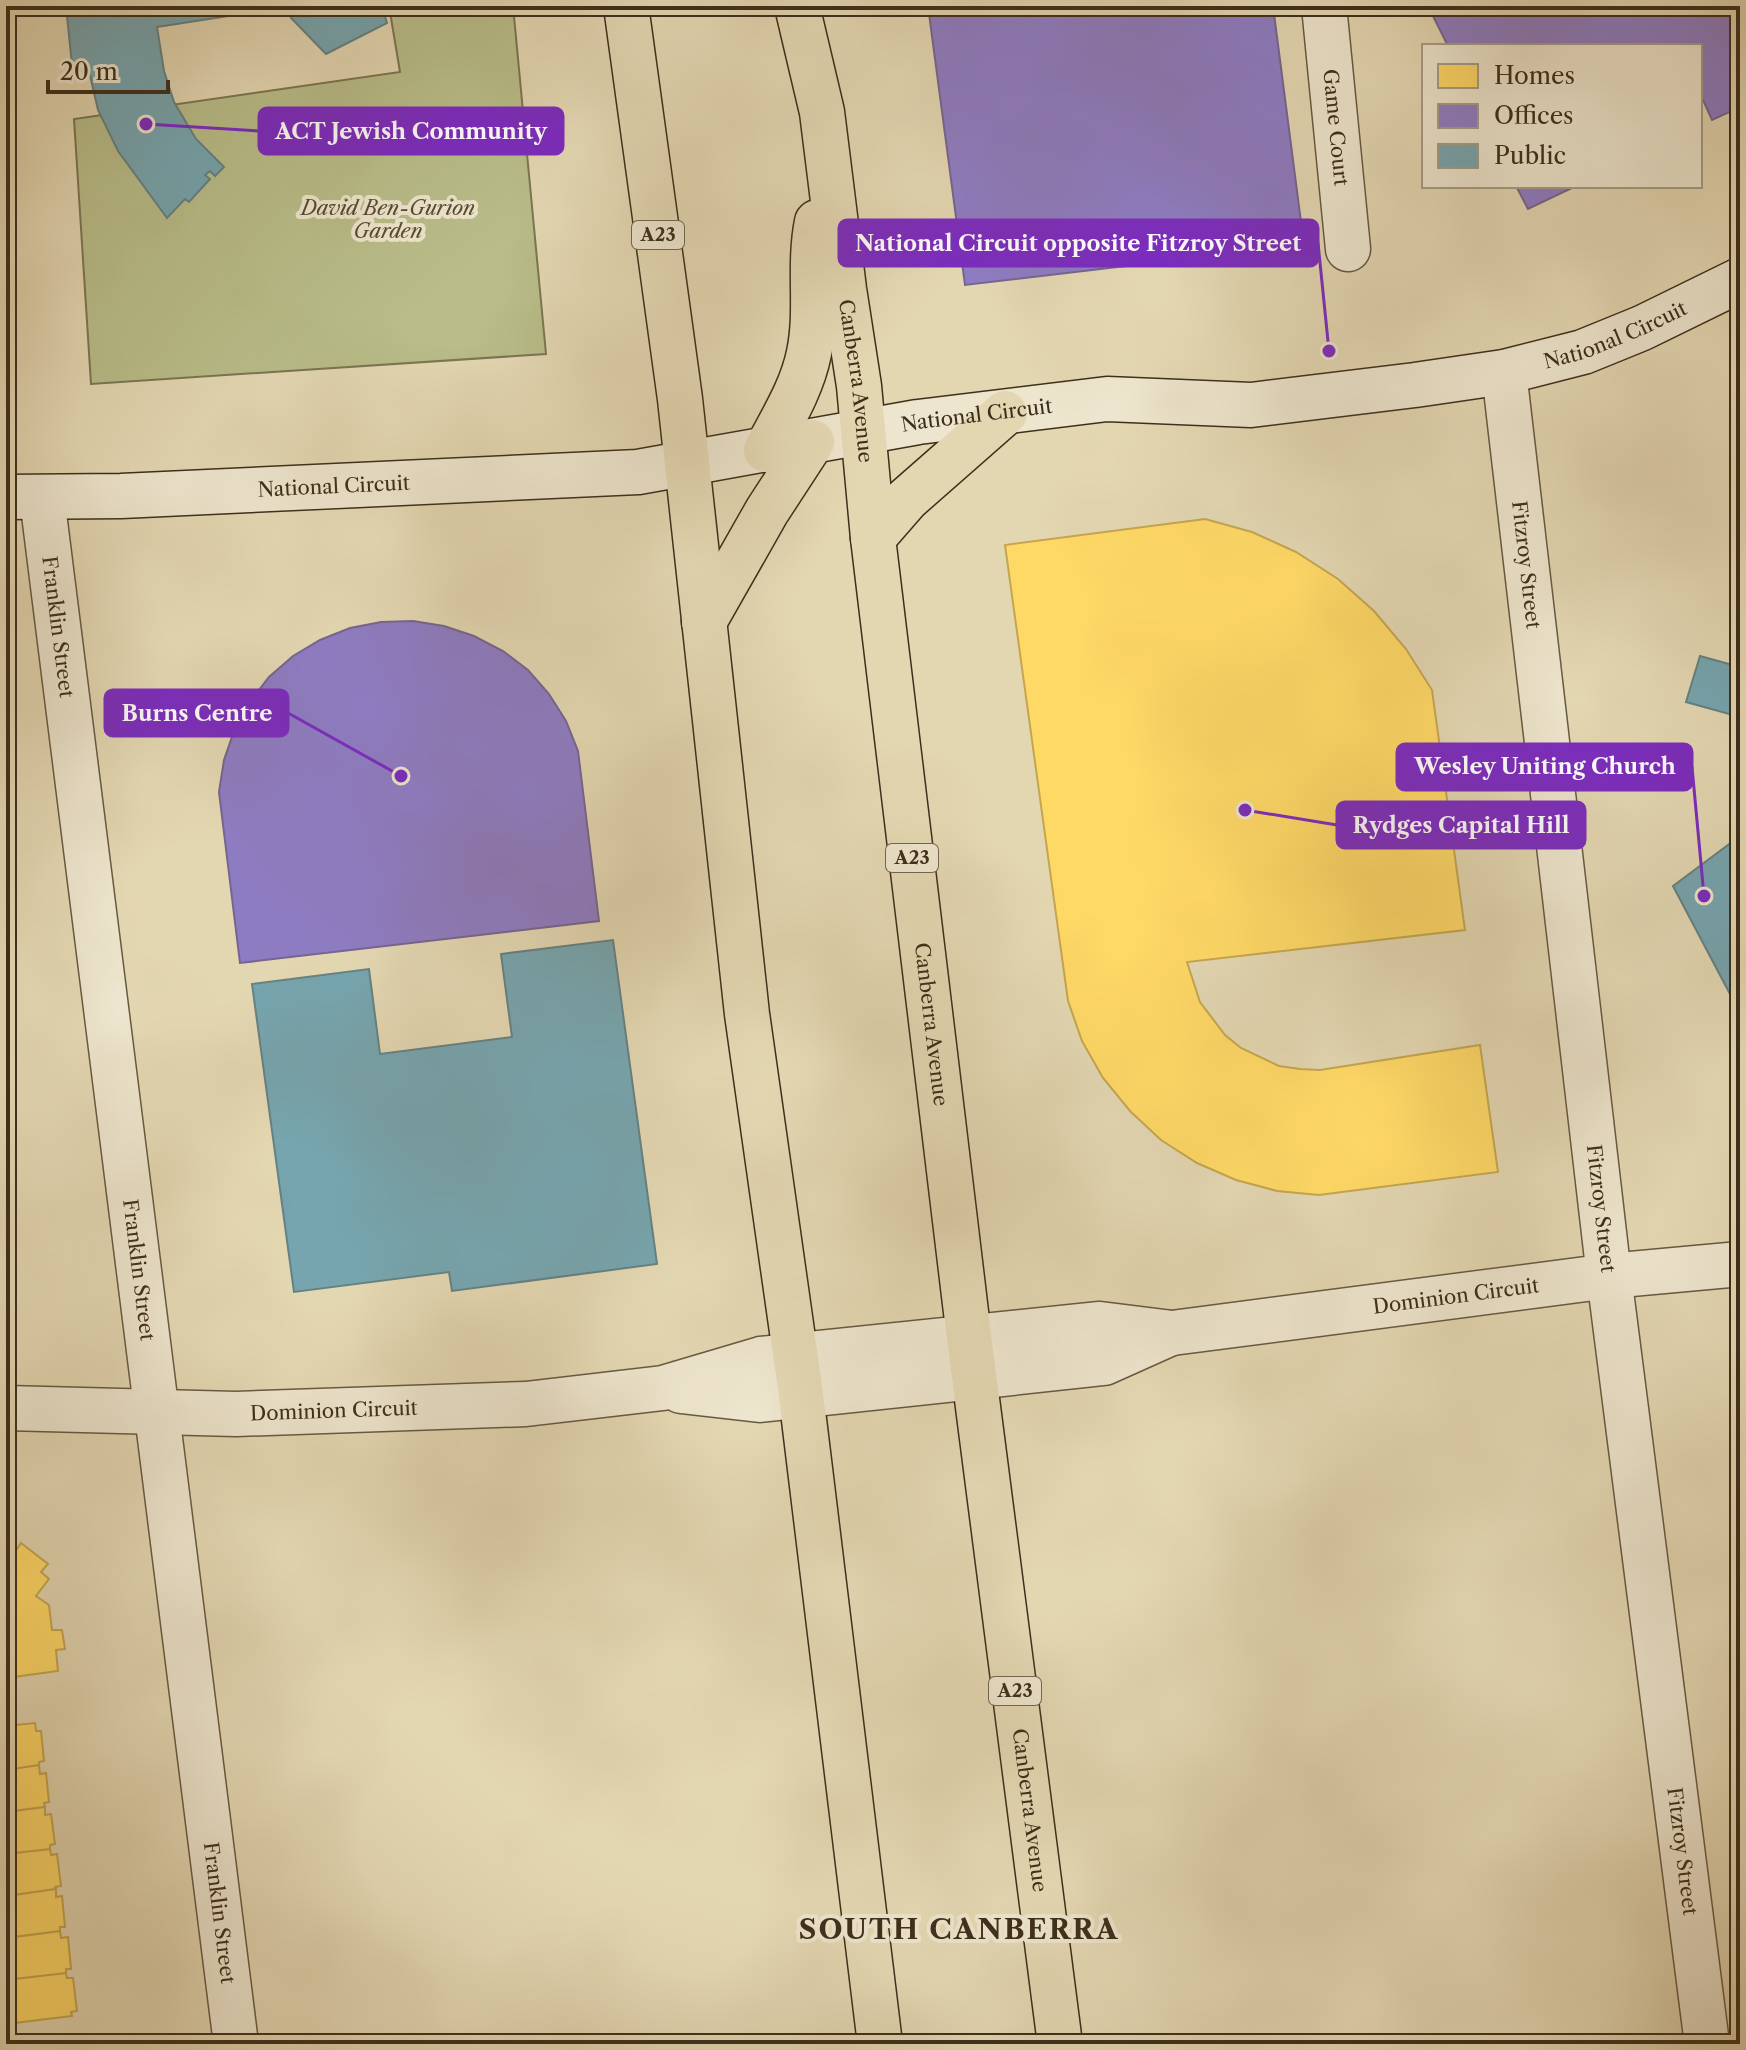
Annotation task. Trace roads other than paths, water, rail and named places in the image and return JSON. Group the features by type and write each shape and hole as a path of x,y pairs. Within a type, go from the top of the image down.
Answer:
{"highway":[{"name":"A23","path":"626,6 680,399 747,1014 798,1376 880,2044"},
{"name":"Canberra Avenue","path":"797,6 822,112 864,432 873,538 972,1357 1060,2044"},
{"path":"766,450 800,385 809,356 813,243 829,165"},
{"path":"873,538 907,499 1005,413"},
{"path":"704,622 767,511 812,442"}],"street":[{"name":"Game Court","path":"1324,6 1348,249"},
{"name":"National Circuit","path":"24,497 638,472 918,422 1107,399 1251,405 1504,372 1583,352 1642,328 1740,280"},
{"name":"Fitzroy Street","path":"1504,372 1609,1276 1707,2044"},
{"name":"Franklin Street","path":"24,497 158,1413 236,2044"},
{"name":"Dominion Circuit","path":"6,1408 236,1414 526,1404 663,1388 760,1400 798,1376 972,1357 1100,1324 1172,1333 1609,1276 1740,1264"}],"place":[{"name":"ACT Jewish Community","path":"146,124"},
{"name":"National Circuit opposite Fitzroy Street","path":"1329,351"},
{"name":"Burns Centre","path":"401,776"},
{"name":"Rydges Capital Hill","path":"1245,810"},
{"name":"Wesley Uniting Church","path":"1704,896"}],"district":[{"name":"SOUTH CANBERRA","path":"959,1929"}],"park label":[{"name":"David Ben-Gurion Garden","path":"388,220"}]}
